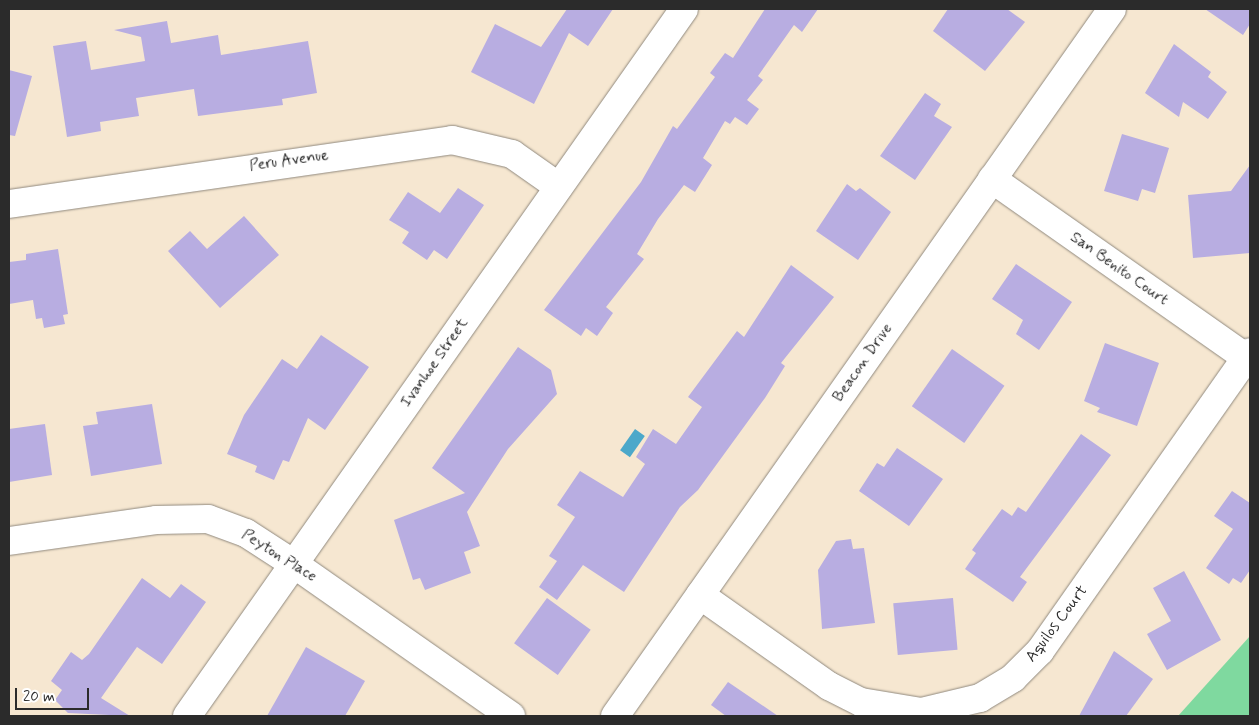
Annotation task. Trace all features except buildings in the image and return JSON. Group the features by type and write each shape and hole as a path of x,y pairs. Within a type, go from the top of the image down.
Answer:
{"street":[{"name":"Ivanhoe Street","path":"187,716 684,9"},
{"name":"Beacon Drive","path":"615,716 1109,10"},
{"name":"Peru Avenue","path":"9,204 452,140 512,154 558,187"},
{"name":"San Benito Court","path":"992,179 1248,355"},
{"name":"Aquilos Court","path":"700,595 829,686 861,702 921,712 980,698 1013,678 1040,651 1248,355"},
{"name":"Peyton Place","path":"9,541 156,520 208,519 246,533 294,564 511,716"}],"green space":[{"path":"1250,636 1250,716 1178,716"}],"water":[{"path":"635,429 645,436 630,457 620,450"}]}
